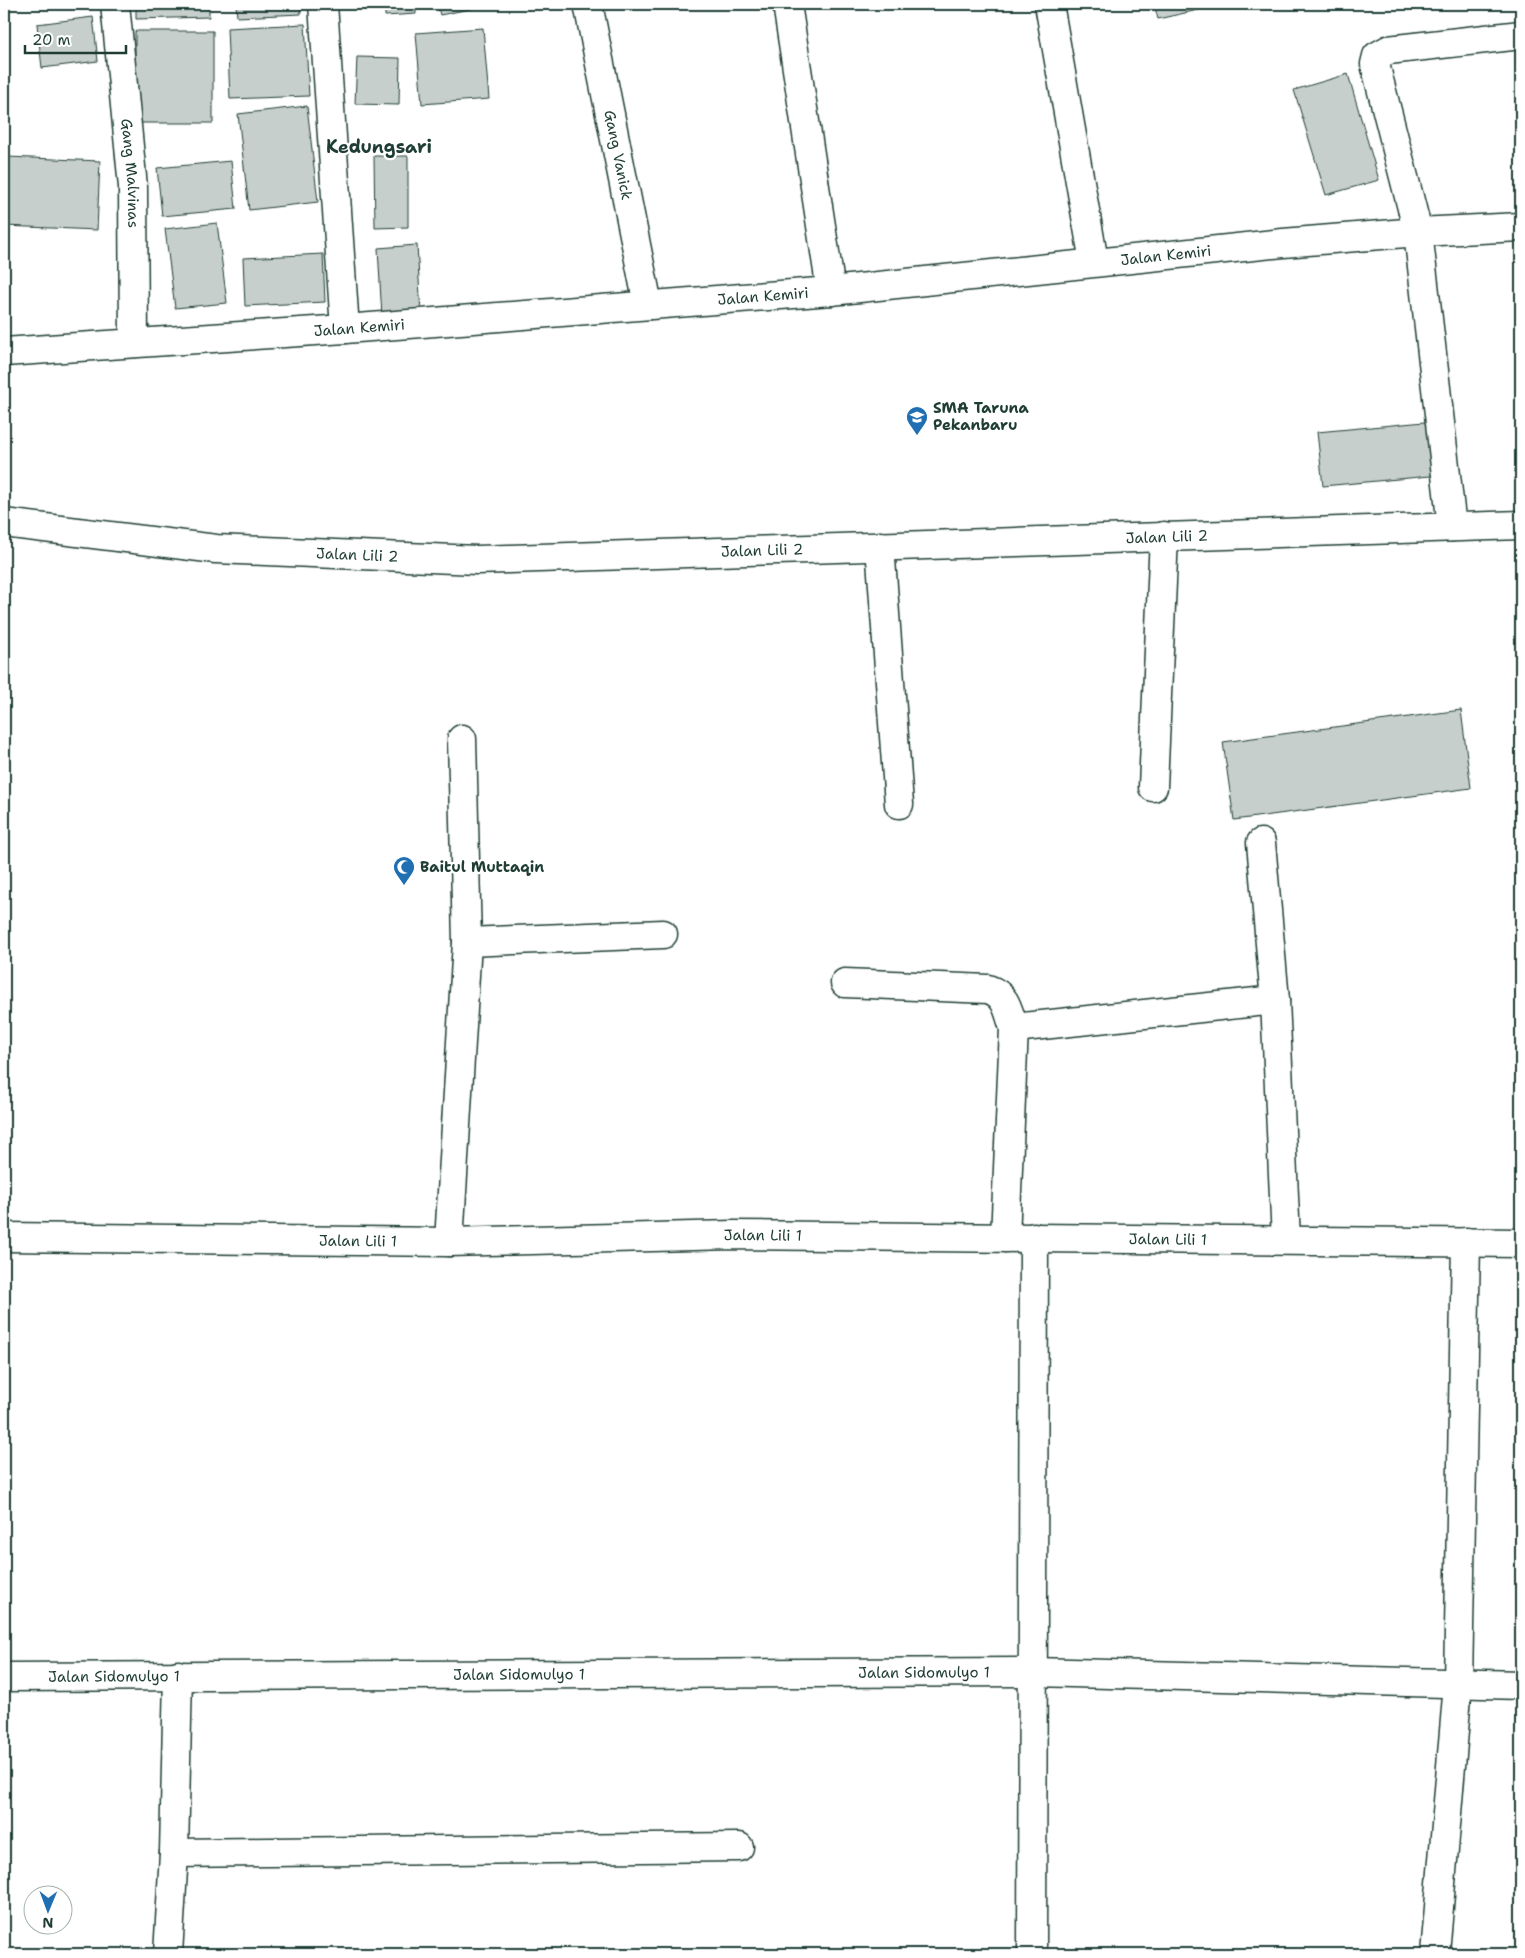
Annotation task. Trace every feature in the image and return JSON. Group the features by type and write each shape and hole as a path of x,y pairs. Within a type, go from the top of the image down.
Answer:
{"street":[{"name":"Gang Malvinas","path":"115,4 133,187 134,343"},
{"path":"323,4 345,329"},
{"name":"Gang Vanick","path":"588,4 648,305"},
{"path":"787,4 831,291"},
{"path":"1049,4 1094,262"},
{"path":"1452,527 1418,232 1375,64 1377,56 1388,50 1521,34"},
{"name":"Jalan Kemiri","path":"4,352 345,329 831,291 1094,262 1418,232 1521,227"},
{"name":"Jalan Lili 2","path":"4,523 216,550 476,560 1521,525"},
{"path":"1153,786 1164,536"},
{"path":"880,546 899,804"},
{"path":"449,1242 467,942 462,739"},
{"path":"1261,843 1275,1000 1286,1240"},
{"path":"467,942 663,934"},
{"path":"845,983 988,989 998,992 1004,998 1014,1028 1006,1238"},
{"path":"1014,1028 1275,1000"},
{"name":"Jalan Lili 1","path":"4,1237 449,1242 733,1235 1521,1243"},
{"path":"1032,1954 1034,1237"},
{"path":"1435,1954 1458,1684 1466,1242"},
{"name":"Jalan Sidomulyo 1","path":"4,1677 1034,1672 1521,1685"},
{"path":"168,1954 174,1853 178,1675"},
{"path":"174,1853 739,1848"}],"building":[{"path":"136,4 209,4 209,17 136,19"},
{"path":"236,4 300,4 301,14 237,17"},
{"path":"333,4 383,4 383,5 333,7"},
{"path":"385,4 416,4 416,14 385,16"},
{"path":"437,4 494,4 440,15"},
{"path":"1154,4 1225,4 1158,19"},
{"path":"93,17 98,61 42,68 37,24"},
{"path":"305,24 309,96 230,99 227,28"},
{"path":"483,28 489,99 422,104 416,33"},
{"path":"135,31 213,31 213,123 135,123"},
{"path":"357,57 400,58 399,105 355,104"},
{"path":"1348,74 1379,180 1326,195 1294,90"},
{"path":"307,106 318,202 249,210 238,114"},
{"path":"374,156 408,156 408,227 375,228"},
{"path":"8,157 100,161 97,230 4,226"},
{"path":"231,161 236,209 162,216 157,168"},
{"path":"217,223 227,303 175,308 165,229"},
{"path":"417,245 421,314 382,317 378,248"},
{"path":"323,254 325,302 245,306 243,258"},
{"path":"1435,421 1441,475 1323,486 1317,432"},
{"path":"1461,710 1471,788 1234,820 1223,742"}],"place":[{"name":"SMA Taruna Pekanbaru","path":"917,436"},
{"name":"Baitul Muttaqin","path":"404,886"}],"district":[{"name":"Kedungsari","path":"379,147"}]}
